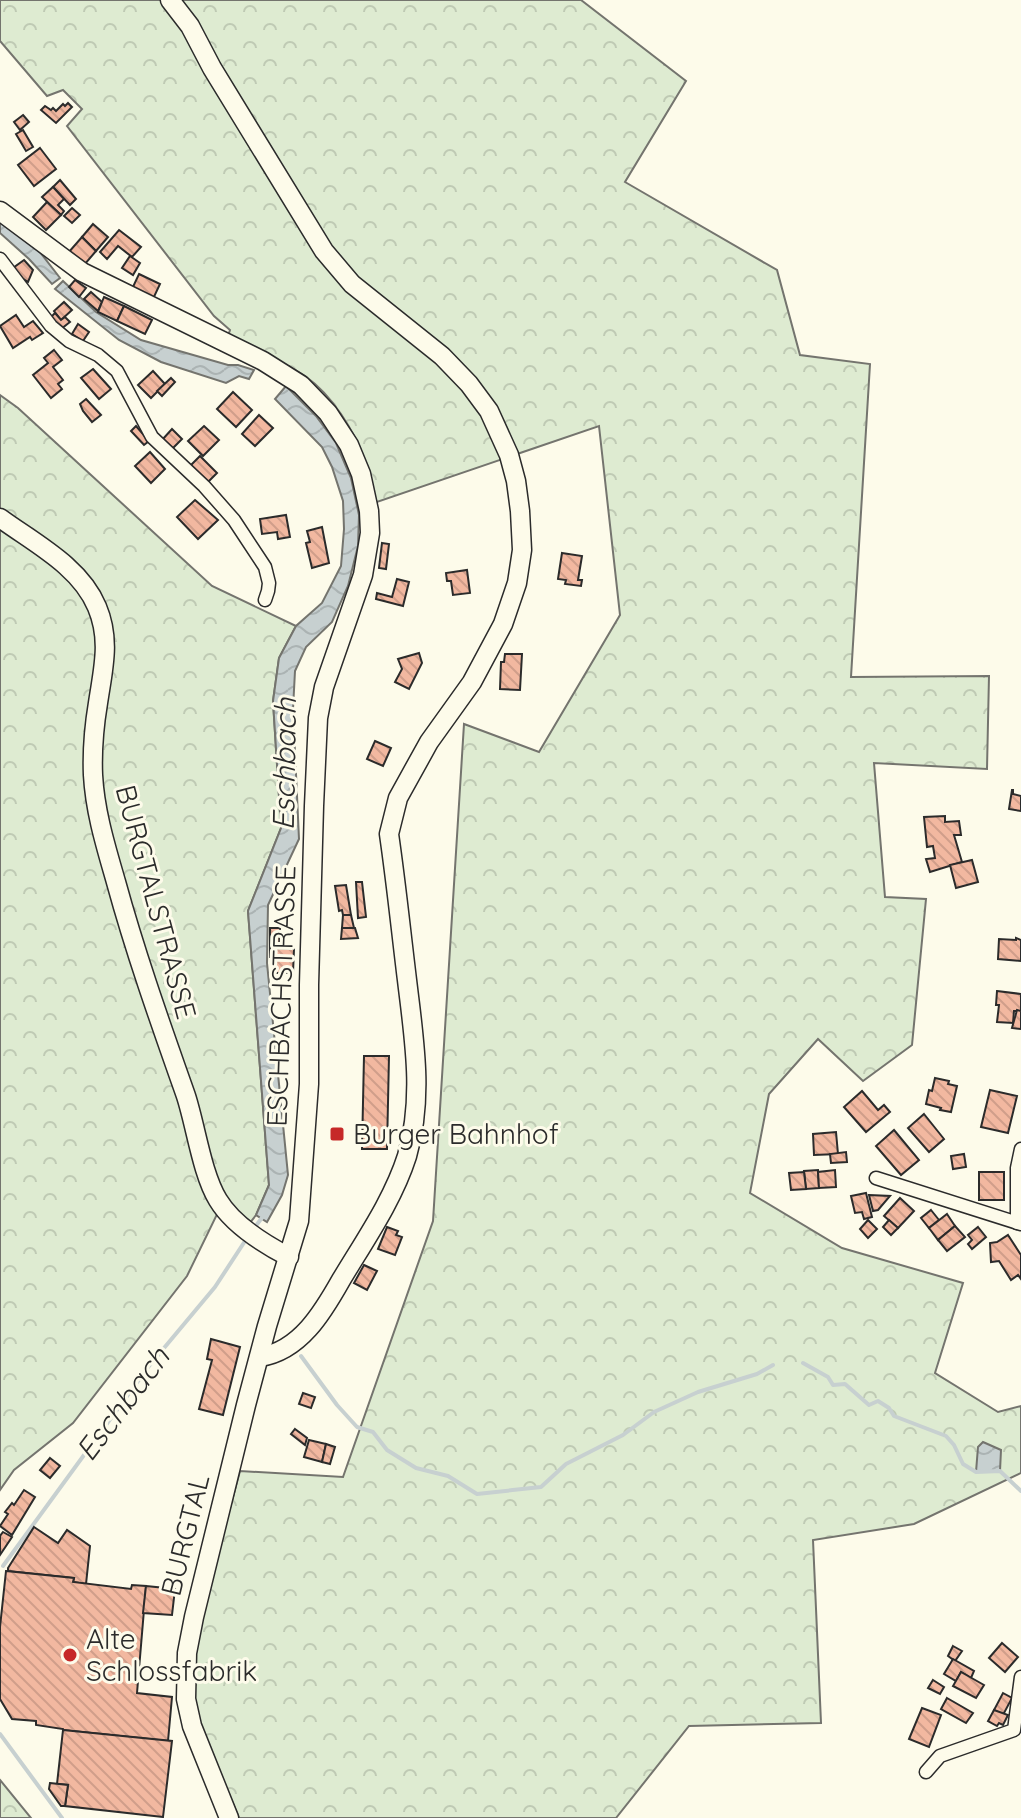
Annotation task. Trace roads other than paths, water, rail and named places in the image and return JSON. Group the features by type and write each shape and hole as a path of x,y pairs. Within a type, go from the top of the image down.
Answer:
{"main road":[{"path":"170,0 190,26 212,68 335,266 352,284 442,356 489,411 509,455 520,511 522,550 517,583 503,624 472,682 429,742 398,798 389,834 417,1059 416,1109 408,1152 385,1206 325,1307 292,1344 280,1352 260,1357"},
{"name":"ESCHBACHSTRASSE","path":"0,211 82,272 291,377 311,394 336,424 354,454 361,474 369,511 366,560 324,687 318,718 309,985 309,1084 299,1221 260,1357"},
{"name":"BURGTALSTRASSE","path":"0,518 69,569 86,587 100,614 106,645 94,733 93,775 98,816 124,910 212,1188 221,1205 251,1233 289,1257"},
{"name":"BURGTAL","path":"229,1818 192,1726 186,1699 186,1664 206,1569 260,1357"}],"street":[{"path":"0,259 51,326 69,341 98,355 117,371 152,437 204,486 234,520 265,567 269,583 265,600"},
{"path":"876,1178 1019,1224 1017,1168 1021,1149"},
{"path":"926,1772 940,1756 1014,1730 1021,1677"}],"water":[{"path":"0,220 36,247 60,278 52,284 0,233"},
{"path":"63,281 96,312 141,340 254,370 249,379 239,376 226,383 161,362 119,340 55,289"},
{"path":"286,386 316,416 336,443 351,478 359,515 358,546 348,586 332,622 306,647 295,671 293,709 299,839 268,905 267,963 288,1175 282,1195 267,1222 256,1215 269,1185 248,911 281,828 273,701 279,658 296,626 322,603 341,566 344,529 343,501 322,447 275,399"},
{"path":"983,1442 1001,1450 1000,1471 976,1472 978,1447"}],"waterway":[{"name":"Eschbach","path":"252,1231 264,1215"},
{"name":"Eschbach","path":"3,1566 149,1366 215,1287 247,1238"},
{"path":"301,1356 357,1427 373,1432 387,1450 416,1468 448,1476 477,1494 541,1487 566,1464 623,1435 654,1412 698,1392 757,1374 773,1365"},
{"path":"803,1363 828,1377 833,1385 845,1384 869,1405 878,1401 889,1408 894,1416 946,1436 963,1464 976,1472 1000,1471 1021,1491"},
{"name":"Eschbach","path":"0,1734 62,1818"}],"place":[{"name":"Burger Bahnhof","path":"337,1134"},
{"name":"Alte Schlossfabrik","path":"70,1655"}]}
